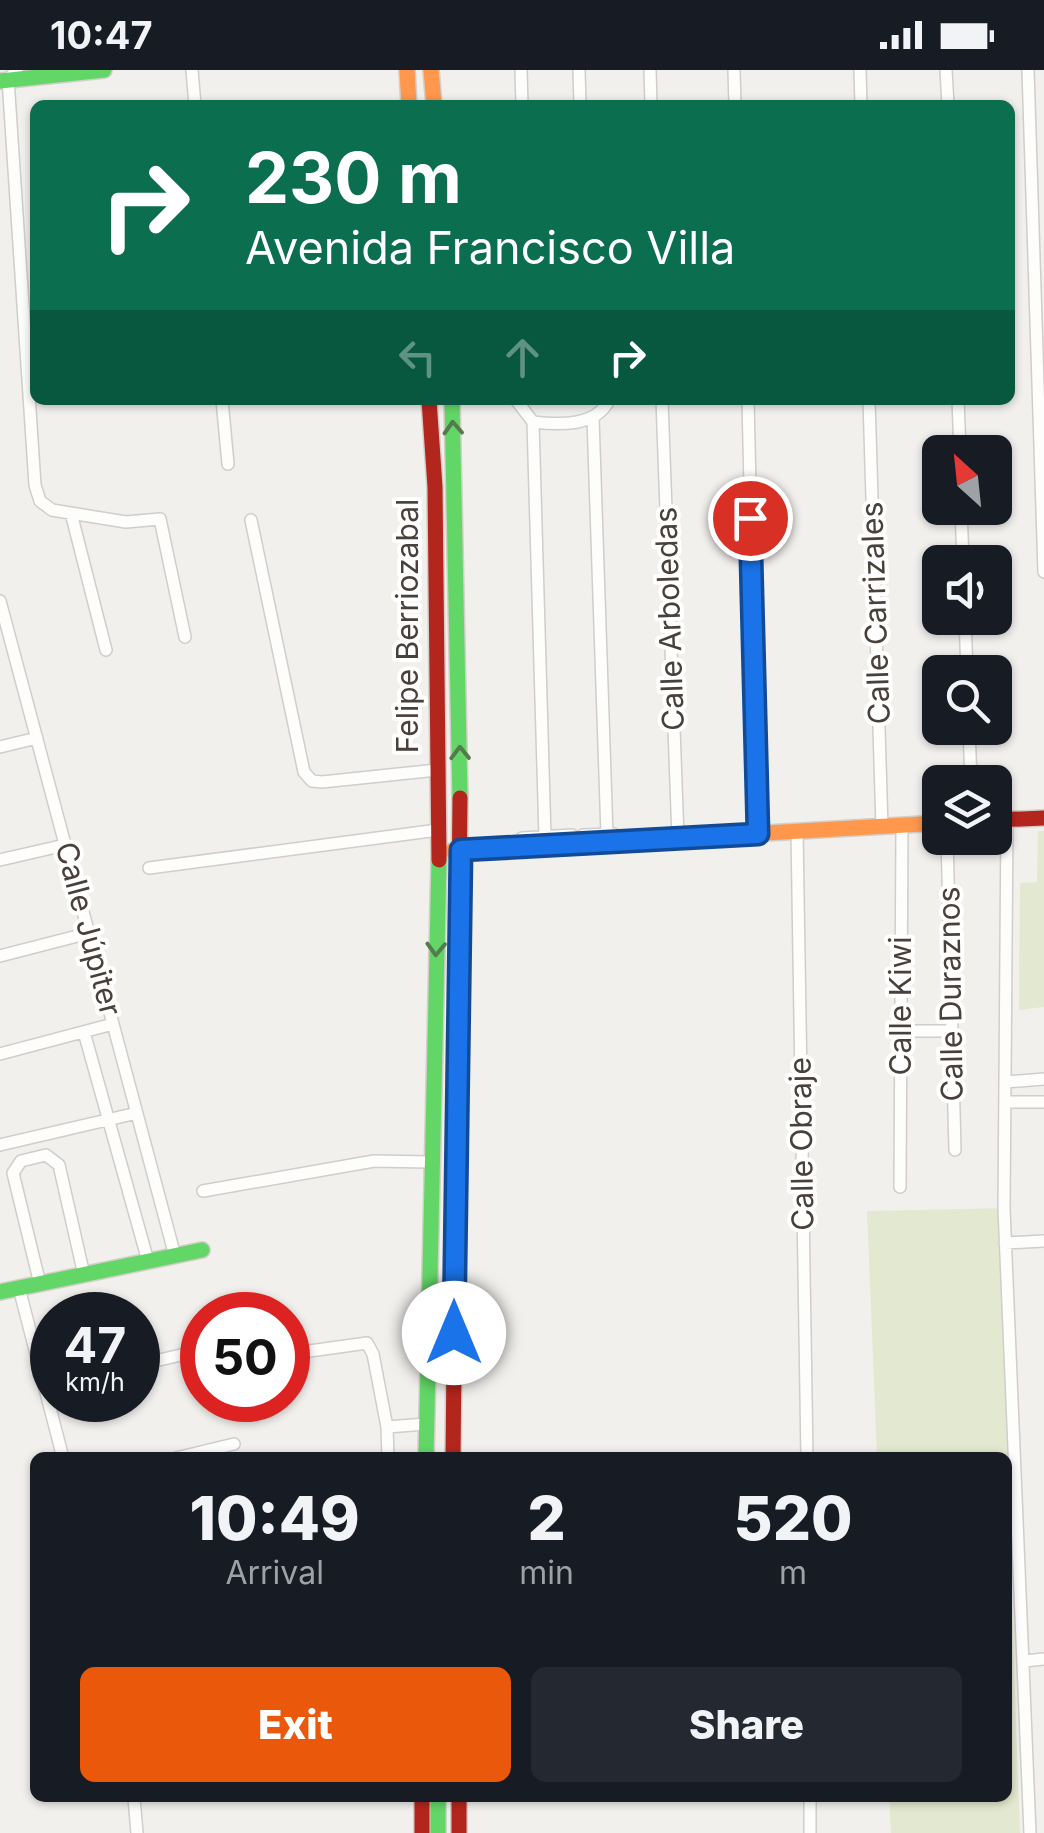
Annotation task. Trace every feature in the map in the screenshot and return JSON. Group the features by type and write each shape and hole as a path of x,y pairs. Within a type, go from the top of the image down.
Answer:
{"main road":[{"path":"8,77 104,70"},
{"path":"407,70 409,100"},
{"path":"431,70 434,100"},
{"name":"Felipe Berriozabal","path":"426,1452 438,852 436,487 429,405"},
{"name":"Felipe Berriozabal","path":"452,405 461,850 454,1452"},
{"path":"1012,819 1044,818"},
{"path":"438,852 922,824"},
{"path":"0,1292 202,1250"},
{"path":"422,1802 422,1833"},
{"path":"438,1802 438,1833"},
{"path":"459,1802 459,1833"}],"street":[{"path":"192,70 195,100"},
{"path":"521,70 522,100"},
{"path":"579,70 580,100"},
{"path":"650,70 651,100"},
{"path":"734,70 735,100"},
{"path":"860,70 860,100"},
{"path":"946,70 948,100"},
{"path":"1028,70 1044,572"},
{"path":"8,77 35,485 40,501 52,510 126,522 160,519 186,638"},
{"path":"222,405 228,464"},
{"path":"520,405 533,422 544,836"},
{"path":"605,405 593,418 607,835"},
{"name":"Calle Arboledas","path":"662,405 678,838"},
{"path":"748,405 758,834"},
{"name":"Calle Carrizales","path":"870,405 882,826"},
{"path":"958,405 959,435"},
{"path":"533,422 593,418"},
{"path":"71,513 106,650"},
{"path":"251,520 304,772 312,781 322,782 436,770"},
{"name":"Calle Júpiter","path":"0,601 6,650 37,738 175,1256"},
{"path":"0,747 37,738"},
{"name":"Calle Kiwi","path":"900,1187 902,826"},
{"path":"149,868 438,830"},
{"name":"Calle Obraje","path":"796,831 807,1452"},
{"path":"522,838 632,834"},
{"path":"0,860 65,844"},
{"name":"Calle Duraznos","path":"947,855 955,1150"},
{"path":"1002,855 1005,1243 1030,1833"},
{"path":"0,956 89,933"},
{"path":"0,1054 113,1024"},
{"path":"900,1032 952,1031"},
{"path":"84,1032 148,1262"},
{"path":"1005,1082 1044,1079"},
{"path":"1005,1102 1044,1102"},
{"path":"0,1146 137,1114"},
{"path":"40,1284 13,1172 21,1161 46,1155 59,1165 84,1275"},
{"path":"204,1191 374,1161 429,1162"},
{"path":"1005,1243 1044,1241"},
{"path":"19,1288 30,1324"},
{"path":"310,1351 367,1344 373,1354 388,1452"},
{"path":"56,1422 63,1452"},
{"path":"387,1427 426,1424"},
{"path":"201,1452 234,1444"},
{"path":"1024,1661 1044,1659"},
{"path":"1027,1765 1044,1765"},
{"path":"134,1802 136,1833"},
{"path":"810,1802 810,1833"}],"green space":[{"path":"1038,831 1044,831 1044,1007 1019,1010 1020,883 1037,882"},
{"path":"1009,1208 1021,1575 1012,1577 1012,1452 877,1452 867,1211"},
{"path":"1012,1605 1020,1833 891,1833 889,1802 1012,1802"}],"traffic: fast":[{"path":"0,81 104,70"},
{"path":"452,405 460,798"},
{"path":"426,1452 439,860"},
{"path":"0,1292 202,1250"},
{"path":"438,1802 438,1833"}],"traffic: slow":[{"path":"407,70 409,100"},
{"path":"431,70 434,100"},
{"path":"452,851 922,824"}],"traffic: jam":[{"path":"429,405 435,487 439,860"},
{"path":"453,1452 460,798"},
{"path":"1012,819 1044,818"},
{"path":"422,1802 422,1833"},
{"path":"459,1802 459,1833"}],"route":[{"path":"454,1333 461,850 758,834 750,518"}]}
